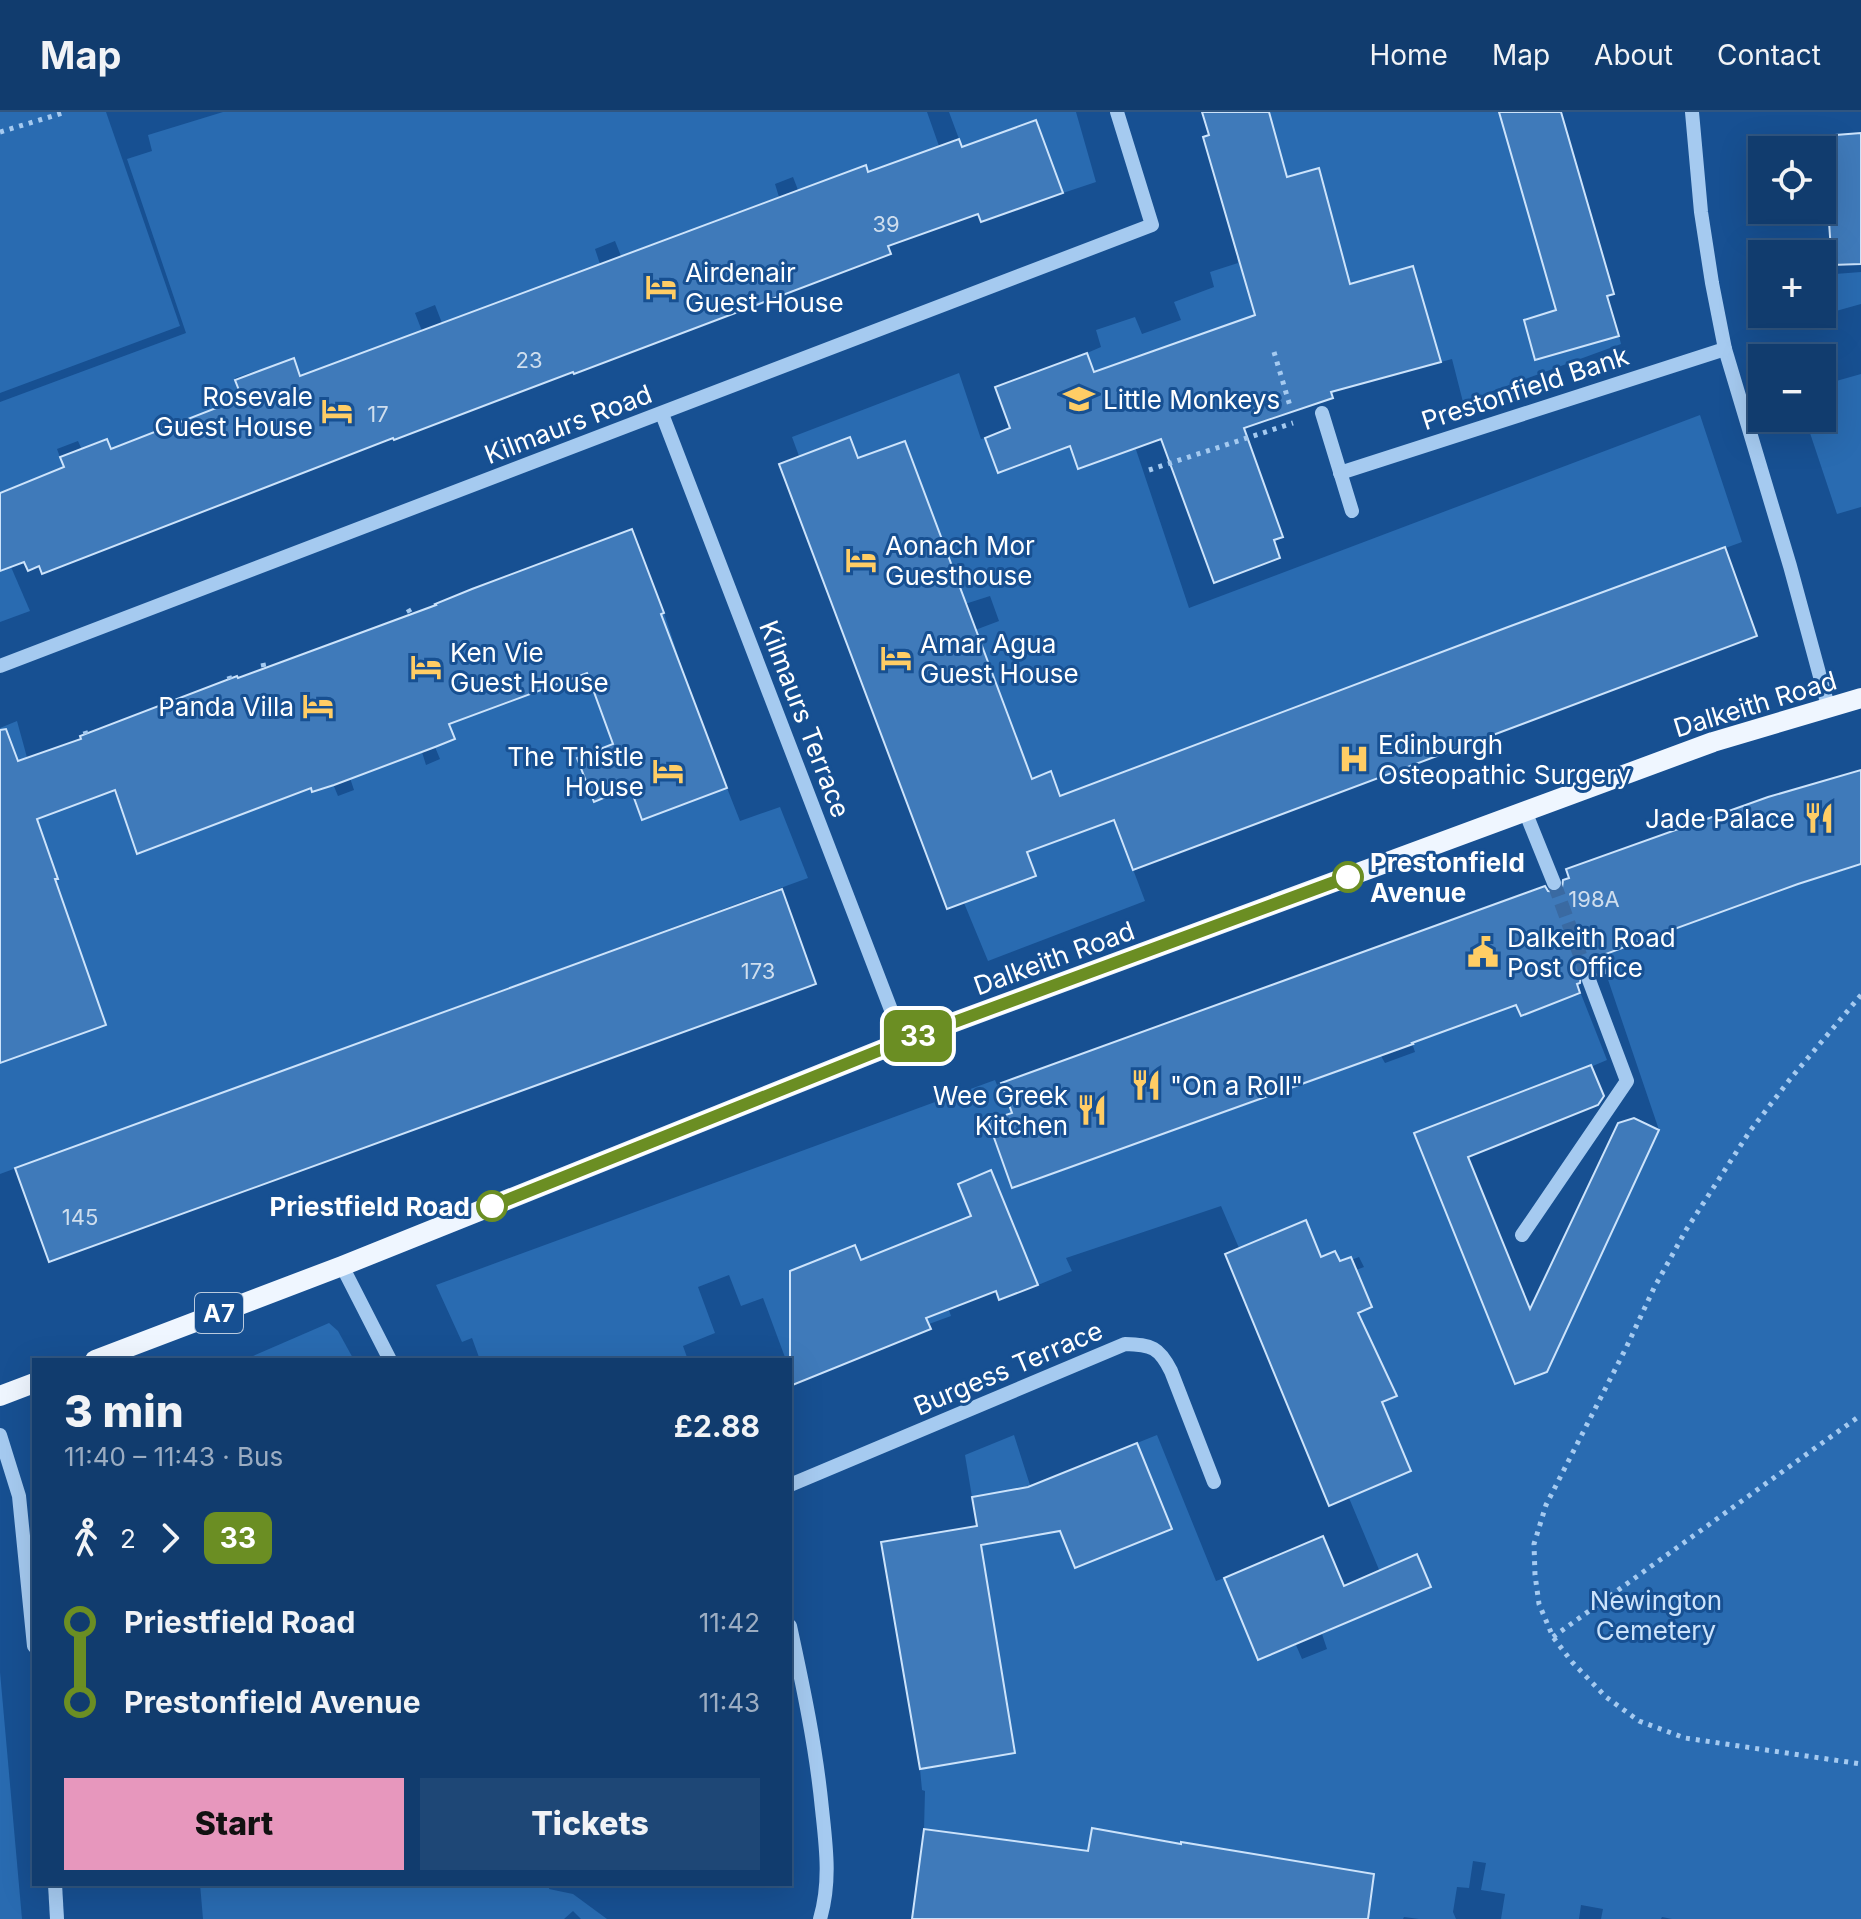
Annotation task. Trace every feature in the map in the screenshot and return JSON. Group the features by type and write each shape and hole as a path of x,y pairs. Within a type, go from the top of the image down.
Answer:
{"main road":[{"name":"Dalkeith Road","path":"100,1358 342,1266 903,1041 1713,742 1861,698"},
{"path":"0,1396 32,1384"}],"street":[{"name":"Kilmaurs Road","path":"0,666 1152,225 1117,112"},
{"path":"1692,112 1701,212 1725,349 1828,706"},
{"name":"Prestonfield Bank","path":"1340,473 1725,349"},
{"path":"1322,413 1352,511"},
{"name":"Kilmaurs Terrace","path":"662,414 903,1041"},
{"path":"1525,811 1554,883"},
{"path":"1522,1235 1627,1081 1589,980"},
{"path":"342,1266 389,1358"},
{"name":"Burgess Terrace","path":"792,1484 1125,1344 1147,1345 1163,1355 1214,1482"},
{"path":"0,1435 19,1496 32,1626"},
{"path":"792,1636 817,1761 827,1854 827,1883 820,1919"},
{"path":"55,1886 57,1919"}],"path":[{"path":"0,132 66,112"},
{"path":"1274,352 1295,422"},
{"path":"1149,470 1322,413"},
{"path":"1861,995 1750,1131 1686,1230 1546,1505 1534,1544 1539,1604 1553,1637 1606,1697 1639,1721 1685,1738 1861,1764"},
{"path":"1553,1637 1861,1415"}],"green space":[{"path":"0,112 106,112 180,326 0,393"},
{"path":"223,112 927,112 939,146 880,207 866,165 798,190 793,177 775,184 779,197 711,222 727,264 702,271 686,231 621,256 615,241 595,249 600,264 533,290 524,341 508,298 442,323 435,305 415,313 422,331 300,377 294,359 235,378 242,399 111,449 106,439 92,444 86,459 78,441 57,449 64,468 8,489 0,523 0,402 186,333 127,159 152,151 148,135"},
{"path":"949,112 1076,112 1096,182 1063,193 1036,120 969,166"},
{"path":"1269,112 1499,112 1556,310 1524,320 1535,360 1619,336 1621,344 1463,402 1452,359 1441,362 1413,266 1290,348 1109,369 1189,608 1700,415 1742,542 1100,782 1145,901 988,961 964,903 1035,876 1027,852 1074,834 1051,772 1003,790 930,647 999,621 990,596 965,604 905,441 858,458 850,437 799,456 792,437 959,373 981,439 985,438 998,473 1115,429 1087,353 1101,347 1096,330 1135,317 1142,334 1181,320 1174,302 1214,287 1210,272 1238,263 1237,256 1335,228 1319,169 1287,177"},
{"path":"1861,272 1861,304 1836,311 1836,274"},
{"path":"1861,374 1861,507 1837,514 1810,432 1836,432 1836,381"},
{"path":"11,567 30,611 0,622 0,571"},
{"path":"664,613 685,677 601,710 615,749 607,752 600,749 577,758 594,801 618,792 620,785 628,782 642,820 727,788 740,821 780,807 808,878 0,1174 0,1063 106,1025 94,989 74,996 0,899 57,878 0,767 0,728 17,721 31,772 112,786 138,853 191,834 180,801 210,789 223,822 273,802 247,736 333,784 338,796 354,790 350,778 422,752 426,765 440,759 435,747 455,739 430,672 477,714 573,678 626,627"},
{"name":"Newington Cemetery","path":"1861,865 1861,1919 1601,1919 1603,1909 1581,1905 1579,1919 1501,1919 1505,1894 1481,1890 1486,1863 1473,1861 1469,1888 1457,1887 1453,1912 1456,1919 1367,1919 1176,1872 1092,1828 1076,1919 1042,1881 1047,1845 924,1829 925,1791 922,1790 920,1769 1015,1752 980,1545 1022,1537 1013,1490 972,1497 965,1455 1014,1435 1030,1485 1041,1482 1076,1568 1171,1529 1137,1443 1157,1435 1216,1581 1224,1578 1259,1660 1296,1645 1302,1659 1327,1649 1322,1634 1393,1603 1349,1498 1410,1471 1381,1402 1391,1384 1386,1372 1356,1342 1356,1270 1364,1267 1359,1257 1341,1264 1335,1251 1321,1257 1239,1248 1221,1206 1066,1258 1072,1271 1038,1285 991,1170 958,1184 971,1216 926,1234 956,1307 949,1310 951,1316 929,1324 901,1254 792,1358 785,1358 763,1298 741,1306 729,1275 698,1287 715,1333 683,1346 687,1358 479,1358 472,1338 462,1342 436,1285 995,1080 997,1085 1001,1083 1012,1113 989,1122 1002,1162 1036,1180 1381,1056 1385,1063 1415,1052 1412,1043 1516,1005 1522,1016 1538,1010 1535,999 1565,988 1569,998 1581,994 1607,1060 1417,1140 1515,1383 1547,1372 1659,1130 1600,956 1798,884"},
{"path":"329,1323 338,1331 353,1358 248,1358"},
{"path":"0,1672 22,1919 0,1919"},
{"path":"200,1886 550,1886 549,1889 573,1894 607,1919 581,1919 573,1911 564,1919 203,1919"}],"building":[{"path":"1202,112 1269,112 1287,177 1319,168 1350,284 1413,266 1441,362 1331,392 1333,398 1244,428 1283,537 1274,540 1280,558 1214,583 1161,439 1078,469 1070,446 998,473 985,438 1010,428 995,387 1087,353 1094,372 1255,315 1203,137 1209,135"},
{"path":"1499,112 1561,112 1614,294 1607,296 1619,336 1535,360 1524,320 1556,310"},
{"path":"1036,120 1063,193 981,222 978,214 888,246 891,254 574,374 393,438 42,574 39,566 28,571 24,562 0,571 0,493 64,467 60,457 107,439 111,449 242,398 235,380 294,358 300,376 866,165 868,172 959,139 962,147"},
{"path":"1861,133 1861,264 1836,265 1836,240 1830,240 1829,224 1836,224 1836,136 1823,136"},
{"path":"850,437 858,458 905,441 1032,779 1051,771 1060,796 1725,547 1757,636 1133,870 1114,820 1027,852 1036,876 947,909 779,464"},
{"path":"632,529 727,788 642,820 630,787 594,802 577,758 613,744 587,673 449,724 455,739 334,785 312,792 311,788 137,854 115,790 37,819 106,1025 0,1063 0,730 6,729 18,761"},
{"path":"1861,770 1861,864 1600,956 1606,973 1598,976 1591,970 1581,974 1580,983 1577,984 1580,993 1521,1016 1516,1005 1012,1188 988,1121 1012,1113 1001,1083 1545,886 1548,891 1557,892 1562,888 1563,880 1569,878 1566,869 1768,797"},
{"path":"782,889 816,984 49,1262 15,1168"},
{"path":"1591,1065 1604,1096 1598,1105 1468,1157 1530,1309 1618,1123 1634,1118 1659,1130 1547,1372 1515,1384 1414,1133"},
{"path":"991,1170 1038,1285 999,1300 996,1291 926,1318 931,1329 792,1385 790,1271 855,1245 861,1260 971,1216 958,1184"},
{"path":"1306,1220 1321,1257 1335,1251 1340,1261 1351,1257 1372,1307 1358,1313 1397,1396 1382,1402 1411,1471 1329,1506 1225,1254"},
{"path":"1137,1443 1172,1529 1075,1568 1060,1531 981,1545 1015,1753 920,1769 881,1542 977,1526 972,1497 1028,1487"},
{"path":"1323,1536 1344,1586 1417,1554 1431,1587 1258,1660 1224,1578"},
{"path":"1092,1828 1374,1874 1368,1919 912,1919 924,1829 1088,1851"}],"tunnel":[{"path":"1554,883 1589,980"}],"bus line":[{"name":"33","path":"492,1206 903,1041 1348,877"}],"place":[{"name":"Airdenair Guest House","path":"661,287"},
{"name":"Little Monkeys","path":"1079,399"},
{"name":"Rosevale Guest House","path":"337,411"},
{"name":"Aonach Mor Guesthouse","path":"861,560"},
{"name":"Amar Agua Guest House","path":"896,658"},
{"name":"Ken Vie Guest House","path":"426,667"},
{"name":"Panda Villa","path":"318,706"},
{"name":"Edinburgh Osteopathic Surgery","path":"1354,759"},
{"name":"The Thistle House","path":"668,771"},
{"name":"Jade Palace","path":"1819,818"},
{"name":"Prestonfield Avenue","path":"1348,877"},
{"name":"Dalkeith Road Post Office","path":"1483,952"},
{"name":"\"On a Roll\"","path":"1146,1085"},
{"name":"Wee Greek Kitchen","path":"1092,1110"},
{"name":"Priestfield Road","path":"492,1206"}]}
